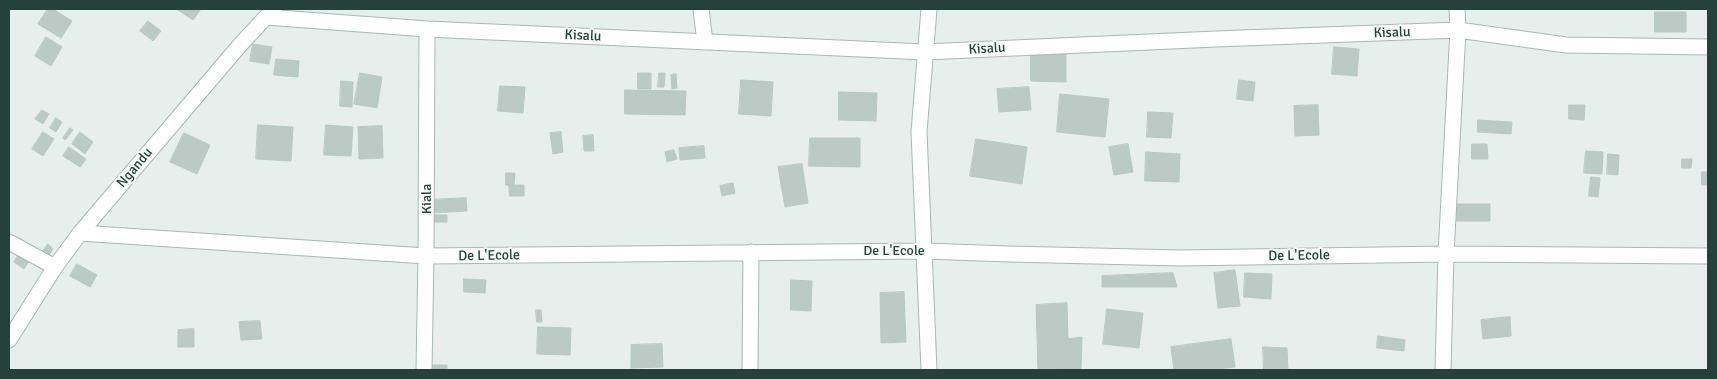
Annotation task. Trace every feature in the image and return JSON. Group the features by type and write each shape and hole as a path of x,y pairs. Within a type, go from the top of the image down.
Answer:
{"street":[{"path":"701,9 705,42"},
{"path":"929,9 919,132 929,370"},
{"path":"1443,370 1446,254 1458,30 1457,9"},
{"name":"Kisalu","path":"272,13 427,29 925,52 1458,30 1566,45 1708,47"},
{"name":"Ngandu","path":"9,340 54,267 80,233 240,45 272,13"},
{"name":"Kiala","path":"424,370 427,29"},
{"name":"De L'Ecole","path":"80,233 426,256 925,251 1180,258 1446,254 1708,256"},
{"path":"9,242 54,267"},
{"path":"750,370 752,252"}],"building":[{"path":"48,9 53,9 72,21 61,38 38,24"},
{"path":"179,9 201,9 193,20"},
{"path":"1655,12 1686,12 1686,32 1655,32"},
{"path":"148,21 161,31 153,41 140,31"},
{"path":"46,37 62,47 51,66 35,56"},
{"path":"253,44 272,47 269,64 250,61"},
{"path":"1334,47 1359,49 1357,76 1332,74"},
{"path":"1031,53 1066,54 1066,82 1031,81"},
{"path":"276,59 299,61 298,77 274,75"},
{"path":"360,73 382,77 377,108 354,104"},
{"path":"638,73 651,73 651,89 638,89"},
{"path":"659,73 665,73 664,87 658,87"},
{"path":"676,74 677,88 672,89 671,75"},
{"path":"741,80 773,82 771,116 739,114"},
{"path":"1239,80 1255,82 1253,101 1237,99"},
{"path":"341,81 353,82 352,107 340,106"},
{"path":"500,86 525,87 523,113 498,111"},
{"path":"1029,87 1031,110 999,112 997,89"},
{"path":"625,90 686,91 685,115 625,114"},
{"path":"839,92 877,93 876,121 839,120"},
{"path":"1060,94 1109,99 1105,137 1057,132"},
{"path":"1318,105 1319,135 1295,136 1294,106"},
{"path":"1569,105 1585,105 1584,120 1569,119"},
{"path":"42,110 49,114 43,124 35,119"},
{"path":"1148,112 1173,113 1171,138 1147,137"},
{"path":"56,118 62,122 56,132 50,128"},
{"path":"1478,120 1512,122 1511,134 1478,132"},
{"path":"258,125 293,127 291,161 256,159"},
{"path":"326,125 353,127 351,156 324,155"},
{"path":"382,126 383,158 359,159 358,127"},
{"path":"70,128 73,130 65,140 63,138"},
{"path":"43,132 54,139 43,156 32,149"},
{"path":"80,132 93,142 85,154 72,144"},
{"path":"561,132 563,152 553,154 550,133"},
{"path":"184,133 210,145 197,174 170,162"},
{"path":"593,135 594,151 584,151 583,136"},
{"path":"810,138 860,138 860,167 809,166"},
{"path":"976,139 1027,147 1022,184 970,176"},
{"path":"1128,144 1133,172 1114,175 1109,147"},
{"path":"1472,144 1487,144 1488,159 1472,159"},
{"path":"704,146 705,158 680,160 679,148"},
{"path":"69,147 86,159 80,167 63,156"},
{"path":"674,150 677,159 667,162 665,152"},
{"path":"1586,151 1603,152 1602,174 1584,173"},
{"path":"1146,152 1180,154 1179,182 1145,181"},
{"path":"1608,154 1619,155 1618,175 1607,174"},
{"path":"1682,159 1692,159 1691,168 1682,168"},
{"path":"802,164 808,203 785,207 778,167"},
{"path":"1702,172 1708,172 1708,185 1702,185"},
{"path":"506,173 515,173 514,185 506,185"},
{"path":"1591,177 1600,178 1598,197 1589,196"},
{"path":"733,183 735,193 722,196 720,186"},
{"path":"509,185 524,185 524,196 510,196"},
{"path":"466,198 467,211 430,213 429,200"},
{"path":"1457,204 1490,204 1490,221 1457,221"},
{"path":"429,215 447,215 447,222 429,222"},
{"path":"48,244 53,249 47,258 41,254"},
{"path":"20,253 30,260 24,269 14,262"},
{"path":"77,264 97,275 90,287 70,276"},
{"path":"1235,270 1240,306 1218,308 1214,273"},
{"path":"1173,273 1177,287 1102,287 1102,276"},
{"path":"1245,273 1272,274 1271,299 1244,297"},
{"path":"464,279 486,280 485,293 464,292"},
{"path":"791,280 812,281 811,311 791,310"},
{"path":"904,292 906,342 881,343 880,293"},
{"path":"1067,303 1068,339 1082,337 1081,369 1038,370 1036,305"},
{"path":"1107,309 1143,313 1139,348 1103,344"},
{"path":"536,310 541,310 542,322 537,322"},
{"path":"1510,317 1511,336 1483,339 1481,320"},
{"path":"260,321 262,339 241,340 239,322"},
{"path":"538,327 571,328 570,355 537,354"},
{"path":"194,329 194,347 178,347 178,330"},
{"path":"1378,336 1405,340 1404,351 1377,348"},
{"path":"1231,339 1235,367 1208,370 1174,370 1171,347"},
{"path":"662,344 663,367 631,368 631,345"},
{"path":"1263,347 1287,348 1288,370 1264,370"},
{"path":"428,365 447,365 447,370 428,370"}]}
